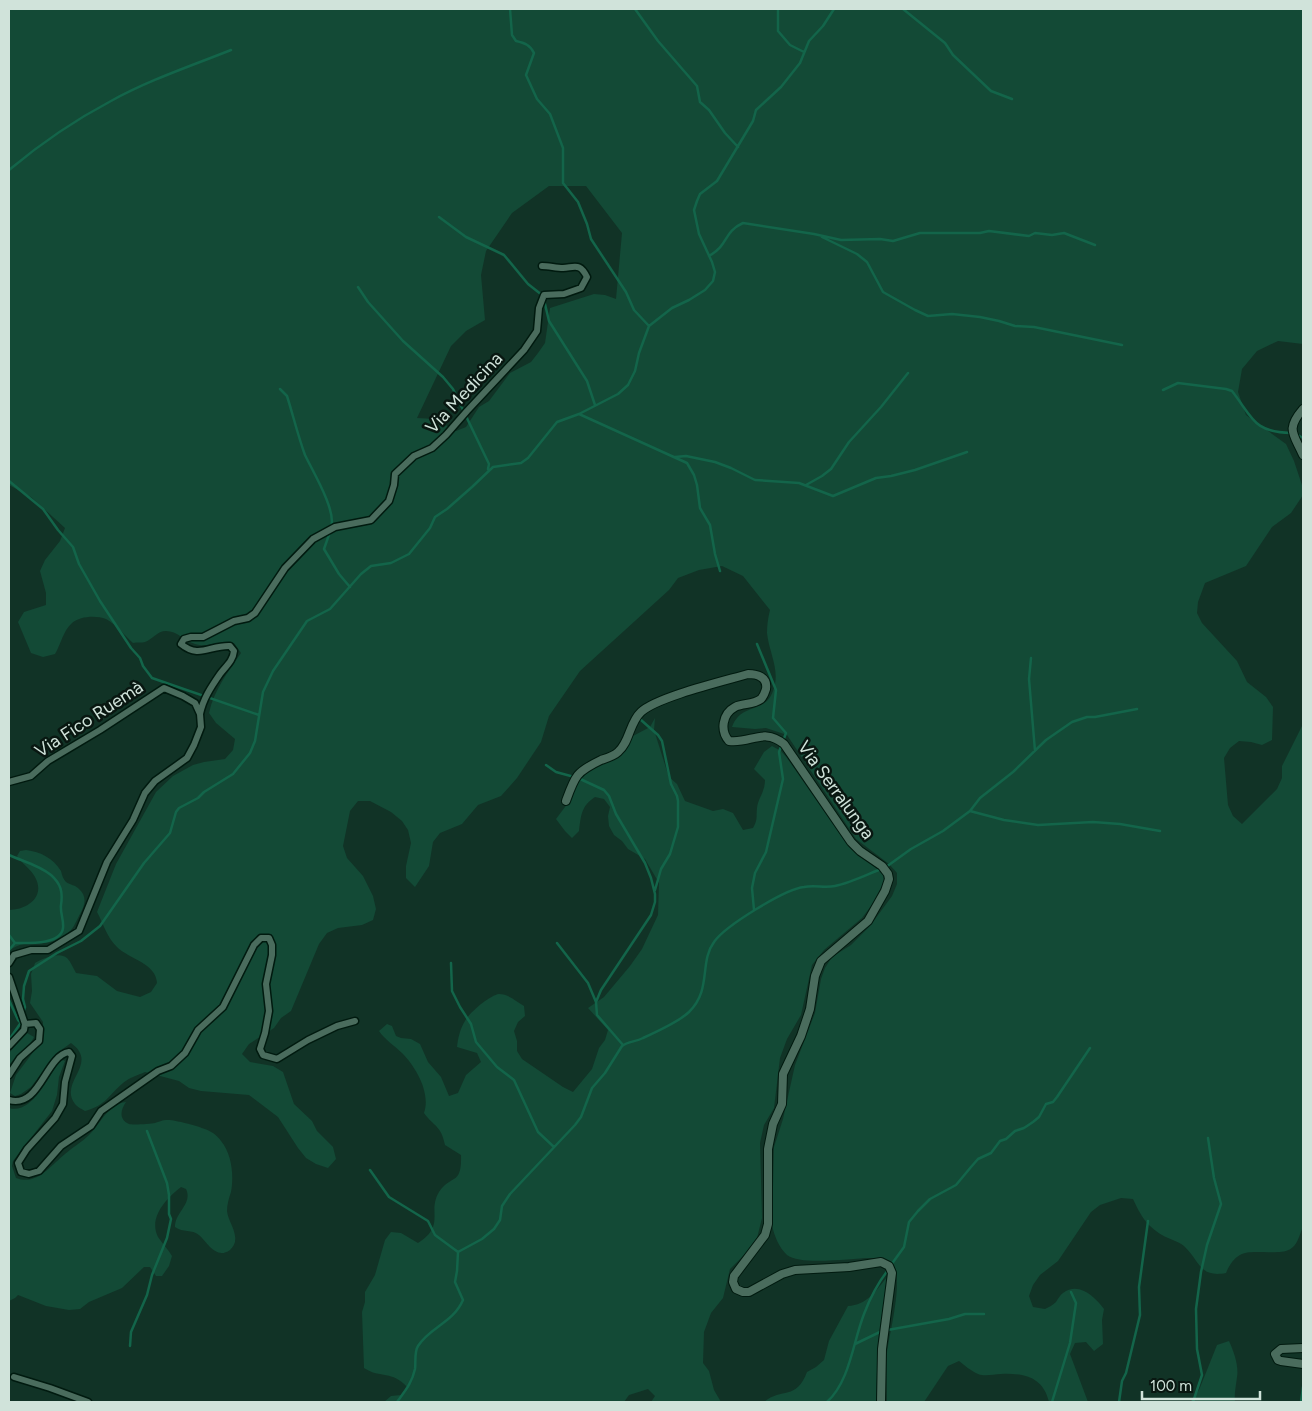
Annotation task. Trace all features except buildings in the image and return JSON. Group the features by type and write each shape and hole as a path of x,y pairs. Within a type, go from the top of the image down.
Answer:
{"street":[{"name":"Via Medicina","path":"200,714 203,700 233,658 234,651 230,646 222,646 202,652 188,650 181,644 184,639 203,637 234,621 248,618 255,613 273,584 292,559 313,538 335,527 371,520 389,501 395,474 414,456 432,448 446,435 524,350 537,331 544,295 564,294 581,288 587,277 583,270 575,266 564,268 542,266"},
{"path":"1303,409 1294,420 1292,427 1294,437 1303,456"},
{"name":"Via Serralunga","path":"566,801 573,780 583,768 617,753 623,747 634,720 641,711 653,704 682,693 748,674 758,674 764,678 766,691 762,698 754,703 736,706 728,713 722,728 724,735 729,741 738,742 758,736 768,735 777,738 784,744 851,842 860,851 882,866 888,874 889,879 885,891 868,921 821,961 815,976 810,1009 801,1036 783,1074 782,1104 773,1124 768,1149 768,1224 765,1235 741,1265 734,1276 733,1282 736,1289 749,1292 782,1274 795,1270 848,1267 881,1262 889,1266 892,1272 882,1349 881,1402"},
{"name":"Via Fico Ruemà","path":"9,782 31,776 48,761 164,688 195,703 200,714"},
{"path":"9,962 14,955 31,950 48,950 79,931 107,862 133,820 145,793 155,781 187,758 201,727 200,714"},
{"path":"9,1100 23,1100 34,1092 50,1068 64,1052 69,1052 72,1056 65,1082 63,1104 55,1118 18,1163 21,1172 29,1174 39,1171 62,1146 81,1135 91,1126 101,1111 158,1071 171,1066 184,1053 198,1030 222,1007 254,945 261,938 269,938 272,944 266,984 269,1011 260,1049 263,1055 277,1060 308,1040 337,1026 355,1021"},
{"path":"9,977 26,1024 24,1030 9,1046"},
{"path":"9,1075 20,1058 40,1040 40,1029 36,1023 26,1024"},
{"path":"1303,1348 1281,1349 1275,1354 1278,1360 1303,1364"},
{"path":"14,1377 88,1402"}],"green space":[{"path":"9,9 1303,9 1303,344 1278,341 1257,351 1242,369 1238,392 1246,415 1286,444 1303,488 1303,495 1291,513 1272,527 1246,566 1205,583 1198,602 1197,613 1202,623 1237,661 1247,682 1266,697 1273,707 1272,740 1262,745 1239,741 1230,748 1224,758 1228,805 1233,816 1242,824 1277,789 1282,778 1282,766 1303,724 1303,1227 1296,1243 1284,1251 1254,1252 1241,1255 1231,1264 1226,1273 1210,1273 1201,1267 1184,1246 1152,1228 1141,1215 1133,1199 1121,1198 1100,1205 1091,1212 1058,1261 1040,1275 1033,1285 1029,1296 1033,1307 1045,1309 1055,1303 1063,1293 1075,1289 1081,1290 1091,1295 1104,1309 1102,1320 1103,1344 1094,1351 1086,1342 1075,1343 1070,1354 1088,1402 1049,1402 1042,1387 1032,1378 1018,1374 981,1375 959,1361 948,1366 924,1402 887,1402 887,1353 897,1292 896,1270 892,1263 885,1259 876,1258 815,1261 794,1258 787,1255 782,1249 772,1225 774,1147 783,1119 795,1065 815,1013 821,979 832,957 851,945 870,926 892,896 897,884 897,873 889,864 856,839 787,735 766,728 732,727 741,714 759,706 769,698 773,691 776,676 767,633 770,610 743,576 722,566 699,570 678,578 669,590 580,671 549,716 541,742 517,778 501,796 478,805 462,824 440,833 433,842 429,866 415,887 406,878 406,866 411,843 408,830 402,821 391,812 370,801 358,801 350,811 343,846 347,858 363,876 373,896 376,909 373,920 362,925 338,928 327,933 319,944 291,1011 281,1018 274,1028 249,1044 242,1054 250,1062 273,1066 283,1072 294,1104 312,1121 317,1131 333,1147 336,1159 328,1168 306,1158 278,1117 249,1095 201,1091 189,1088 179,1081 145,1072 125,1081 102,1103 85,1111 76,1105 71,1096 71,1088 81,1066 81,1058 79,1051 71,1043 57,1053 31,1087 15,1096 10,1093 16,1075 43,1039 43,1022 30,1003 32,991 31,974 35,963 51,956 64,956 76,973 97,976 117,991 140,997 151,992 157,983 155,976 147,966 122,951 114,943 97,912 116,864 156,792 173,776 193,765 225,759 233,750 235,739 216,723 209,713 226,674 241,653 234,643 224,642 200,645 191,643 170,631 160,632 145,642 133,643 110,621 93,617 79,619 72,623 64,634 55,654 43,657 31,653 18,622 24,612 46,605 46,593 40,571 45,560 60,541 65,528 31,497 9,485","holes":["549,186 586,186 622,233 616,299 594,294 550,308 545,343 538,353 531,362 510,373 489,401 479,407 466,427 456,431 435,419 417,418 451,346 466,331 485,320 481,275 486,251 512,213"]},
{"path":"655,718 654,730 669,777 677,784 685,801 713,811 723,809 733,813 743,830 753,828 765,780 754,769 764,752 772,746 781,751 787,758 849,847 876,868 883,875 884,881 874,902 862,918 824,950 812,965 801,1015 787,1039 780,1058 774,1108 764,1125 760,1143 762,1218 757,1238 730,1269 723,1298 711,1313 704,1332 703,1363 709,1371 714,1390 721,1402 651,1402 655,1396 648,1389 629,1395 624,1402 384,1402 391,1396 401,1395 407,1387 396,1378 364,1368 362,1312 365,1292 375,1275 385,1240 391,1232 401,1233 418,1243 431,1230 434,1224 436,1199 443,1187 458,1176 461,1155 445,1145 439,1130 424,1113 426,1105 424,1089 412,1065 379,1031 387,1024 392,1026 396,1036 411,1039 420,1044 428,1062 441,1077 449,1096 458,1093 466,1075 481,1062 477,1053 457,1047 463,1024 485,1001 495,995 506,995 524,1006 525,1016 518,1022 514,1031 517,1051 522,1059 573,1092 592,1069 608,1030 588,1008 604,997 642,949 658,915 659,883 645,859 628,849 614,835 609,826 608,816 610,807 604,799 595,797 590,800 581,816 579,831 572,838 556,819 568,803 572,790 584,773 621,756 633,736 650,727"},
{"path":"20,851 37,852 50,859 61,871 66,882 76,887 82,893 85,901 73,928 63,937 47,943 24,944 9,951 9,910 28,905 33,901 38,891 35,877 17,856"},
{"path":"27,1033 34,1037 29,1045 9,1065 9,1053"},
{"path":"63,1060 65,1061 59,1077 57,1095 52,1111 13,1161 12,1166 16,1178 30,1179 43,1173 89,1135 114,1106 126,1102 122,1111 122,1117 129,1124 150,1124 170,1120 198,1126 210,1131 217,1137 225,1146 230,1159 232,1186 227,1211 235,1240 230,1250 225,1253 216,1252 196,1233 175,1227 178,1217 186,1204 188,1194 186,1189 181,1187 165,1202 155,1222 158,1237 172,1256 169,1266 162,1276 156,1276 150,1267 144,1267 122,1288 89,1302 80,1309 69,1310 46,1306 18,1295 9,1301 9,1108 17,1109 32,1101 58,1063"},
{"path":"887,1277 878,1343 876,1402 764,1402 798,1387 807,1372 824,1360 829,1341 848,1306 866,1300"},
{"path":"1229,1341 1237,1368 1235,1402 1190,1402 1199,1390 1217,1345"}],"waterway":[{"path":"510,9 512,35 516,41 527,45 534,53 526,75 537,99 550,114 563,148 563,183 578,202 591,239 626,292 634,310 649,326"},
{"path":"635,9 658,41 697,86 700,102 709,110 725,133 738,147"},
{"path":"778,9 778,31 790,45 804,52"},
{"path":"23,1013 25,1007 23,999 24,986 29,971 57,953 81,941 100,926 144,863 170,833 179,808 198,798 204,792 233,774 250,753 255,741 263,692 273,671 307,621 330,609 361,574 371,566 391,563 409,554 430,528 435,517 447,509 493,467 521,463 528,458 557,422 579,414 618,394 628,385 635,371 639,353 649,326 672,308 705,290 713,281 715,272 699,234 694,210 700,194 717,181 753,121 756,110 781,87 800,63 809,41 823,26 834,9"},
{"path":"903,9 945,43 953,55 991,91 1012,99"},
{"path":"9,170 58,133 125,93 231,50"},
{"path":"439,217 466,237 504,255 528,284 542,295"},
{"path":"709,256 720,247 732,230 743,223 841,240 880,239 893,241 920,233 980,233 989,231 1029,236 1035,233 1052,235 1064,233 1095,245"},
{"path":"822,237 857,254 867,262 883,292 928,316 952,314 980,317 1015,326 1034,327 1122,345"},
{"path":"358,287 368,302 403,341 443,377 453,389 489,464 488,469"},
{"path":"544,300 549,321 587,381 595,405"},
{"path":"806,485 831,469 849,442 881,407 908,373"},
{"path":"1163,390 1178,383 1232,391 1255,422 1269,430 1291,433"},
{"path":"280,389 287,396 305,455 327,501 332,520 331,527"},
{"path":"579,414 687,463 697,485 700,508 710,525 720,571"},
{"path":"1296,434 1303,438"},
{"path":"675,457 686,456 715,462 755,480 799,483 833,496 876,478 915,470 967,452"},
{"path":"9,481 43,509 73,547 79,564 100,601 152,678 259,715"},
{"path":"330,532 324,549 339,574 350,587"},
{"path":"754,910 752,888 755,873 766,852 783,779 779,752 786,733 773,718 776,690 757,644"},
{"path":"1031,658 1029,679 1035,751"},
{"path":"886,867 911,849 943,831 970,811 980,798 1013,772 1046,740 1072,722 1087,717 1137,709"},
{"path":"641,720 662,741 671,784 678,801 678,827 670,854 661,869 655,890"},
{"path":"546,765 556,772 578,778 604,790 645,863 651,878 655,894 651,915 601,990 596,1002 597,1015 623,1045"},
{"path":"970,811 1004,820 1038,825 1093,822 1120,824 1160,831"},
{"path":"9,855 41,868 57,882 61,892 63,925 61,934 56,938 43,942 15,943 9,950"},
{"path":"397,1402 412,1379 418,1346 429,1334 448,1320 459,1308 463,1300 455,1282 458,1252 482,1239 494,1229 500,1220 502,1206 510,1194 581,1117 592,1088 605,1073 622,1046 660,1030 689,1012 700,995 707,958 714,942 720,935 756,909 795,889 812,886 831,887 841,885 881,869"},
{"path":"9,935 15,943"},
{"path":"557,943 588,983 596,1002"},
{"path":"451,963 452,991 471,1024 476,1042 497,1067 514,1080 538,1132 554,1147"},
{"path":"9,1000 21,1023"},
{"path":"9,1040 22,1021"},
{"path":"891,1265 904,1247 909,1222 918,1211 930,1199 956,1185 978,1159 991,1153 1000,1141 1006,1139 1015,1131 1024,1128 1039,1117 1046,1104 1053,1102 1057,1097 1090,1048"},
{"path":"130,1346 131,1332 147,1295 152,1275 167,1238 171,1219 167,1183 147,1131"},
{"path":"1193,1402 1202,1375 1197,1349 1196,1309 1201,1272 1207,1245 1221,1204 1214,1178 1208,1138"},
{"path":"370,1170 389,1197 428,1221 435,1235 458,1252"},
{"path":"1119,1402 1122,1381 1126,1373 1140,1315 1139,1287 1148,1221"},
{"path":"827,1402 841,1383 850,1361 866,1308 888,1270"},
{"path":"1052,1402 1070,1343 1076,1303 1071,1292"},
{"path":"855,1344 882,1331 949,1319 965,1314 984,1314"},
{"path":"1301,1402 1303,1387"}]}
